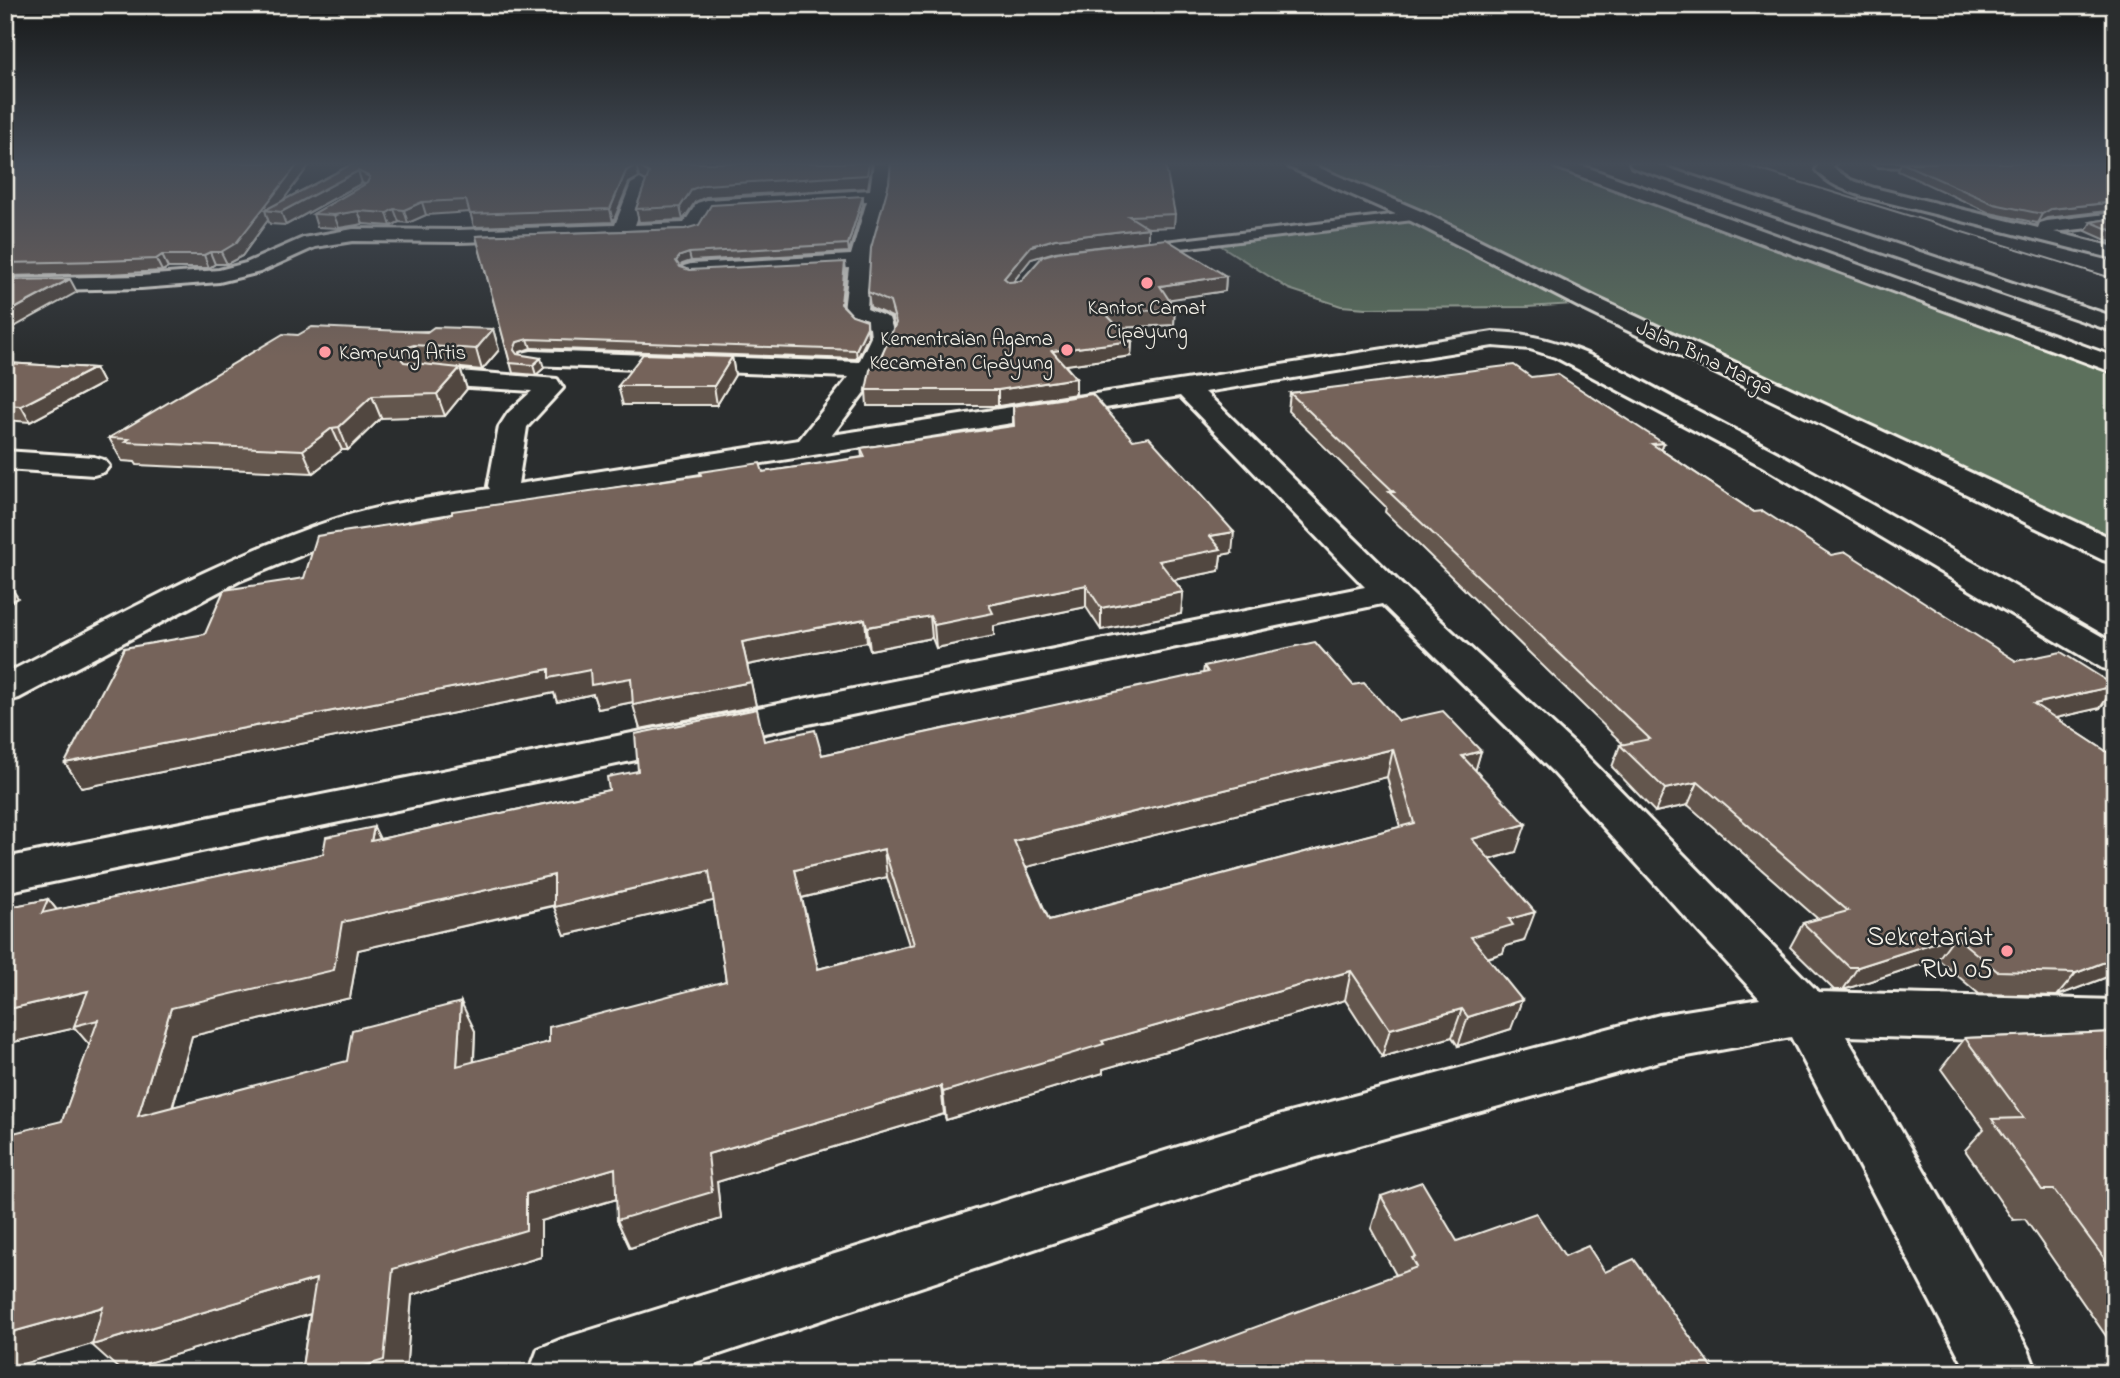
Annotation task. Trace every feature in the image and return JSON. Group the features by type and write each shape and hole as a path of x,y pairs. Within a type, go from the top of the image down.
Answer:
{"main road":[{"path":"298,227 294,233 324,239"},
{"path":"5,285 129,283 219,276 253,268 324,239 382,234 458,236 690,227"},
{"path":"5,690 227,574 345,526 414,510 814,442 868,370 883,337 881,323 862,317 855,311 860,261 869,227"},
{"name":"Jalan Bina Marga","path":"1438,227 1589,303 2115,553"},
{"path":"1736,227 2115,366"},
{"path":"1827,227 2115,325"},
{"path":"2014,227 2115,253"},
{"path":"2035,232 2055,227"},
{"path":"691,270 860,261"},
{"path":"227,574 271,545 330,515 349,510 1186,388 1493,340 1530,341 1550,345 1772,460 2115,660"},
{"path":"531,358 868,370"},
{"path":"421,376 548,384 550,388 513,427 503,486"},
{"path":"1186,388 1390,592 1569,763 1805,1013 2004,1373"},
{"path":"5,460 94,466"},
{"path":"5,875 1390,592"},
{"path":"562,1373 1274,1143 1660,1038 1805,1013 2115,1021"}],"lane":[{"path":"1123,251 1321,227"}],"green space":[{"path":"1319,227 1736,227 2115,366 2115,553 1589,303 1527,307 1341,306 1289,289 1212,240"}],"building":[{"path":"5,227 248,227 236,243 221,252 204,255 5,263"},
{"path":"853,227 848,244 689,253 680,256 676,261 680,267 689,270 845,262 841,304 852,315 867,320 867,327 856,350 528,339 517,342 514,350 517,354 541,358 533,365 510,363 476,236 685,229"},
{"path":"877,227 1147,227 1055,239 1031,246 1004,278 1009,282 1021,281 1043,256 1058,252 1166,239 1226,276 1160,286 1175,309 1105,313 1132,341 1052,351 1076,378 998,390 866,390 870,370 882,355 896,323 890,302 868,292 871,248"},
{"path":"70,279 5,314 5,280"},
{"path":"312,327 427,332 434,327 493,329 476,349 414,345 404,348 398,355 404,362 460,368 437,394 372,396 339,427 332,428 303,450 125,442 129,439 109,438 283,334 298,335"},
{"path":"643,354 732,357 714,386 618,386"},
{"path":"5,363 95,368 21,406 5,405"},
{"path":"1514,365 1531,377 1557,374 1663,443 1652,444 1754,512 1763,511 1831,555 1846,552 2016,661 2061,652 2115,686 2034,704 2115,757 2115,958 2076,973 1997,971 1955,936 1858,967 1849,967 1803,923 1848,911 1698,782 1665,789 1620,745 1650,739 1389,492 1394,492 1290,393"},
{"path":"1092,394 1133,440 1149,437 1234,532 1210,536 1221,549 1159,561 1183,592 1101,608 1086,585 989,605 993,613 934,625 930,616 867,627 865,619 742,642 751,682 633,705 631,678 591,685 590,670 549,678 549,669 65,763 124,648 205,634 224,590 304,578 317,536 440,517 452,514 452,511 701,475 700,472 760,463 763,472 865,457 861,448 1014,426 1013,406"},
{"path":"1315,642 1353,685 1364,683 1399,721 1443,711 1481,751 1462,756 1526,824 1472,839 1535,912 1509,919 1513,925 1471,937 1522,1000 1468,1017 1462,1009 1390,1029 1351,971 1102,1041 1104,1044 943,1092 941,1086 708,1154 712,1192 617,1220 615,1168 526,1194 526,1230 393,1269 384,1360 343,1373 301,1373 316,1279 92,1345 103,1307 5,1334 5,1135 62,1121 98,1020 74,1026 88,991 5,1010 5,908 48,899 42,913 323,854 326,837 374,827 371,841 609,790 607,777 638,771 635,734 757,709 764,741 815,730 822,755 1208,672 1204,666","holes":["1393,749 1414,823 1049,920 1014,841","884,849 914,944 818,969 795,870","709,871 726,981 549,1027 549,1042 457,1066 461,1002 352,1030 347,1061 138,1116 171,1008 334,970 342,922 554,875 554,907"]},
{"path":"2115,1032 2115,1273 2054,1190 2042,1190 1992,1119 2024,1118 1965,1038"},
{"path":"1422,1182 1457,1241 1536,1213 1565,1256 1588,1246 1605,1272 1634,1259 1716,1373 1132,1373 1417,1267 1412,1258 1416,1257 1381,1196"}],"tram line":[{"path":"1947,227 2115,279"}],"place":[{"name":"Kantor Camat Cipayung","path":"1147,283"},
{"name":"Kementraian Agama Kecamatan Cipayung","path":"1067,350"},
{"name":"Kampung Artis","path":"325,352"},
{"name":"Sekretariat RW 05","path":"2007,951"}]}
